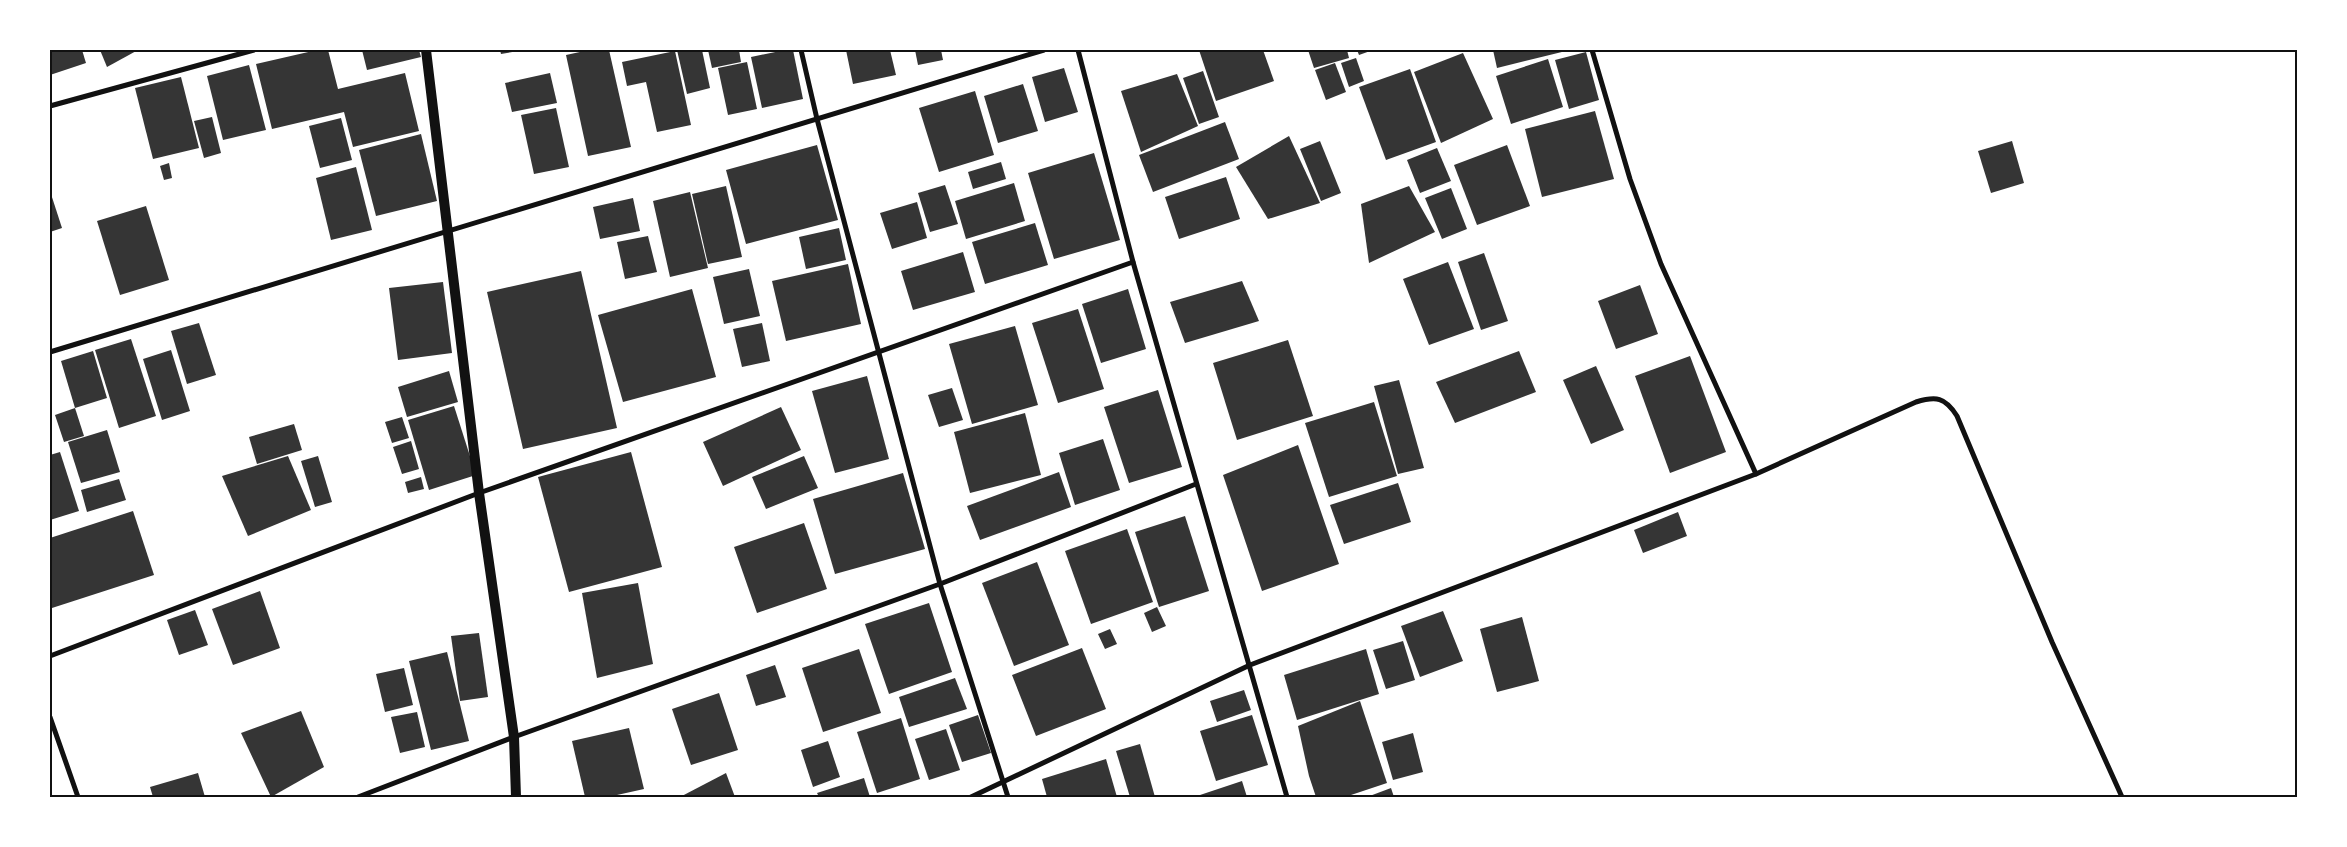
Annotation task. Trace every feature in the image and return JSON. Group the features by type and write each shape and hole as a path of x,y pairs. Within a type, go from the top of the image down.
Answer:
{"main road":[{"path":"426,50 479,493 514,737 516,797"}],"street":[{"path":"50,106 254,50"},
{"path":"801,50 817,118 940,584 1008,797"},
{"path":"50,352 1044,50"},
{"path":"1078,50 1133,262 1250,665 1286,797"},
{"path":"1592,50 1630,179 1661,264 1756,474"},
{"path":"50,656 479,493 1133,262"},
{"path":"971,797 1250,665 1756,474 1916,402 1930,398 1943,400 1950,405 1957,416 2052,642 2122,797"},
{"path":"358,797 514,737 940,584 1196,484"},
{"path":"50,717 78,797"}],"building":[{"path":"50,50 82,50 86,63 50,75"},
{"path":"100,50 138,50 107,67"},
{"path":"317,50 328,50 338,89 405,73 419,131 353,147 344,112 272,129 256,64"},
{"path":"362,50 419,50 421,57 367,70"},
{"path":"500,50 518,50 518,51 501,54"},
{"path":"589,50 609,50 631,147 588,156 566,55"},
{"path":"677,50 702,50 710,88 687,94"},
{"path":"708,50 739,50 741,62 712,68"},
{"path":"793,50 803,99 762,108 751,57"},
{"path":"846,50 890,50 896,75 853,84"},
{"path":"915,50 941,50 943,60 918,65"},
{"path":"1199,50 1263,50 1274,81 1216,101"},
{"path":"1308,50 1347,50 1349,58 1314,68"},
{"path":"1357,50 1373,50 1359,55"},
{"path":"1493,50 1566,50 1566,51 1497,68"},
{"path":"675,51 691,125 657,132 646,82 627,86 622,62"},
{"path":"1586,52 1599,100 1569,109 1555,60"},
{"path":"1463,53 1493,119 1441,143 1414,72"},
{"path":"1356,58 1364,81 1349,87 1341,63"},
{"path":"1548,59 1563,107 1511,124 1496,76"},
{"path":"747,62 757,109 728,115 718,68"},
{"path":"1335,63 1346,92 1326,100 1315,70"},
{"path":"249,65 266,130 223,140 207,76"},
{"path":"1064,68 1078,112 1045,122 1032,77"},
{"path":"1410,69 1436,142 1386,160 1359,87"},
{"path":"1203,71 1219,117 1199,124 1183,78"},
{"path":"550,73 557,103 512,112 505,83"},
{"path":"1177,74 1198,126 1141,152 1121,91"},
{"path":"181,77 199,148 153,159 135,88"},
{"path":"1023,84 1038,131 998,143 984,96"},
{"path":"975,91 994,155 939,172 919,108"},
{"path":"556,108 569,167 534,174 521,115"},
{"path":"1595,111 1614,179 1542,197 1525,129"},
{"path":"212,117 221,153 204,158 194,121"},
{"path":"341,118 352,160 320,168 309,126"},
{"path":"1225,122 1239,159 1153,192 1139,155"},
{"path":"421,134 437,201 376,216 359,150"},
{"path":"1289,136 1320,203 1268,219 1236,167"},
{"path":"1320,141 1341,193 1321,201 1300,149"},
{"path":"2012,141 2024,183 1991,193 1978,151"},
{"path":"817,145 838,220 746,244 726,170"},
{"path":"1507,145 1530,206 1477,225 1454,165"},
{"path":"1437,148 1451,181 1420,193 1407,160"},
{"path":"1094,153 1120,240 1054,259 1028,173"},
{"path":"1001,162 1006,179 973,189 968,172"},
{"path":"169,163 172,178 164,180 160,166"},
{"path":"356,167 372,230 331,240 316,178"},
{"path":"1226,177 1240,219 1179,239 1165,197"},
{"path":"1014,183 1025,221 966,239 955,201"},
{"path":"945,185 958,224 930,232 918,193"},
{"path":"726,186 742,257 708,264 692,194"},
{"path":"1409,186 1435,232 1369,263 1361,204"},
{"path":"1451,188 1467,229 1442,239 1425,198"},
{"path":"50,191 62,228 50,232"},
{"path":"690,192 708,268 670,277 653,201"},
{"path":"633,198 640,231 600,239 593,207"},
{"path":"917,202 927,238 892,249 880,213"},
{"path":"146,206 169,280 120,295 97,221"},
{"path":"1035,223 1048,265 985,284 972,242"},
{"path":"839,228 846,260 806,269 799,237"},
{"path":"648,236 657,272 625,279 617,242"},
{"path":"963,252 975,292 913,310 901,271"},
{"path":"1484,253 1508,321 1481,330 1458,262"},
{"path":"1448,262 1474,329 1429,345 1403,279"},
{"path":"848,264 861,324 786,341 772,281"},
{"path":"749,269 760,316 724,324 713,277"},
{"path":"581,271 617,428 523,449 487,292"},
{"path":"1242,281 1259,321 1185,343 1170,302"},
{"path":"443,282 452,353 398,360 389,288"},
{"path":"1640,285 1658,334 1616,349 1598,301"},
{"path":"692,289 716,377 623,402 598,315"},
{"path":"1128,289 1146,349 1101,363 1082,304"},
{"path":"1078,309 1104,389 1058,403 1032,323"},
{"path":"199,323 216,375 187,384 171,331"},
{"path":"762,323 770,361 742,367 733,329"},
{"path":"1015,326 1038,405 972,424 949,344"},
{"path":"131,339 156,416 119,428 95,350"},
{"path":"1288,340 1313,416 1237,440 1213,363"},
{"path":"171,350 190,411 162,420 143,359"},
{"path":"93,351 107,398 75,408 61,361"},
{"path":"1519,351 1536,392 1455,423 1436,382"},
{"path":"1690,356 1726,452 1670,473 1635,376"},
{"path":"1596,366 1624,430 1591,444 1563,380"},
{"path":"449,371 458,402 407,417 398,387"},
{"path":"867,376 889,459 835,473 812,391"},
{"path":"1399,380 1424,468 1398,474 1374,386"},
{"path":"952,388 963,420 939,427 928,395"},
{"path":"1158,390 1182,467 1129,483 1104,407"},
{"path":"1374,402 1397,476 1329,497 1305,423"},
{"path":"454,406 476,475 429,490 408,420"},
{"path":"781,407 801,450 723,486 703,442"},
{"path":"75,408 84,436 64,442 55,415"},
{"path":"1025,413 1041,475 970,493 954,432"},
{"path":"402,417 409,438 392,443 385,422"},
{"path":"294,424 302,450 257,464 249,437"},
{"path":"107,430 120,472 81,483 68,442"},
{"path":"1103,439 1120,490 1075,505 1059,453"},
{"path":"411,441 419,469 402,474 393,447"},
{"path":"1298,445 1339,564 1262,591 1223,475"},
{"path":"60,452 79,511 50,520 50,455"},
{"path":"631,452 662,567 569,592 538,477"},
{"path":"288,456 311,510 248,536 222,476"},
{"path":"318,456 332,502 315,507 301,461"},
{"path":"804,456 818,488 766,509 752,477"},
{"path":"1059,472 1071,507 980,540 967,506"},
{"path":"903,473 925,549 835,574 813,499"},
{"path":"421,477 424,489 408,493 405,482"},
{"path":"119,479 126,500 87,512 81,490"},
{"path":"1398,483 1411,522 1344,544 1330,505"},
{"path":"133,511 154,575 52,608 50,538"},
{"path":"1678,512 1687,536 1643,553 1634,530"},
{"path":"1185,516 1209,591 1159,607 1135,532"},
{"path":"804,523 827,589 757,613 734,547"},
{"path":"1127,529 1153,602 1091,624 1065,551"},
{"path":"1037,562 1069,645 1014,666 982,583"},
{"path":"638,583 653,664 597,678 582,593"},
{"path":"260,591 280,648 233,665 212,609"},
{"path":"929,603 952,672 889,694 865,624"},
{"path":"1157,607 1166,626 1152,632 1144,613"},
{"path":"195,610 208,645 179,655 167,620"},
{"path":"1443,611 1463,661 1420,677 1401,626"},
{"path":"1522,617 1539,681 1497,692 1480,629"},
{"path":"1110,629 1117,644 1105,649 1098,634"},
{"path":"479,633 488,697 460,701 451,636"},
{"path":"1403,641 1415,680 1386,689 1373,650"},
{"path":"1082,648 1106,709 1036,736 1012,675"},
{"path":"859,649 881,713 823,732 802,668"},
{"path":"1366,649 1379,694 1297,720 1284,675"},
{"path":"447,652 469,741 431,750 409,661"},
{"path":"775,665 786,697 756,706 746,675"},
{"path":"404,668 413,705 385,712 376,674"},
{"path":"955,678 967,709 909,727 899,697"},
{"path":"1244,690 1251,710 1217,722 1210,701"},
{"path":"719,693 738,750 691,765 672,709"},
{"path":"1360,701 1387,783 1345,797 1316,797 1309,776 1298,726"},
{"path":"301,711 324,767 271,797 241,733"},
{"path":"417,712 425,747 400,753 391,717"},
{"path":"978,715 991,753 962,762 949,725"},
{"path":"1252,715 1268,765 1216,781 1200,731"},
{"path":"901,718 920,779 877,793 857,732"},
{"path":"629,728 644,789 608,797 585,797 572,741"},
{"path":"946,729 960,770 929,780 915,739"},
{"path":"1413,733 1423,772 1393,780 1382,742"},
{"path":"828,741 840,777 813,787 801,750"},
{"path":"1140,744 1155,797 1130,797 1116,751"},
{"path":"1106,759 1117,797 1047,797 1042,779"},
{"path":"198,773 205,797 153,797 150,787"},
{"path":"726,773 735,797 680,797"},
{"path":"864,778 870,797 819,797 817,793"},
{"path":"1242,781 1247,797 1194,797"},
{"path":"1391,788 1394,797 1367,797"}]}
